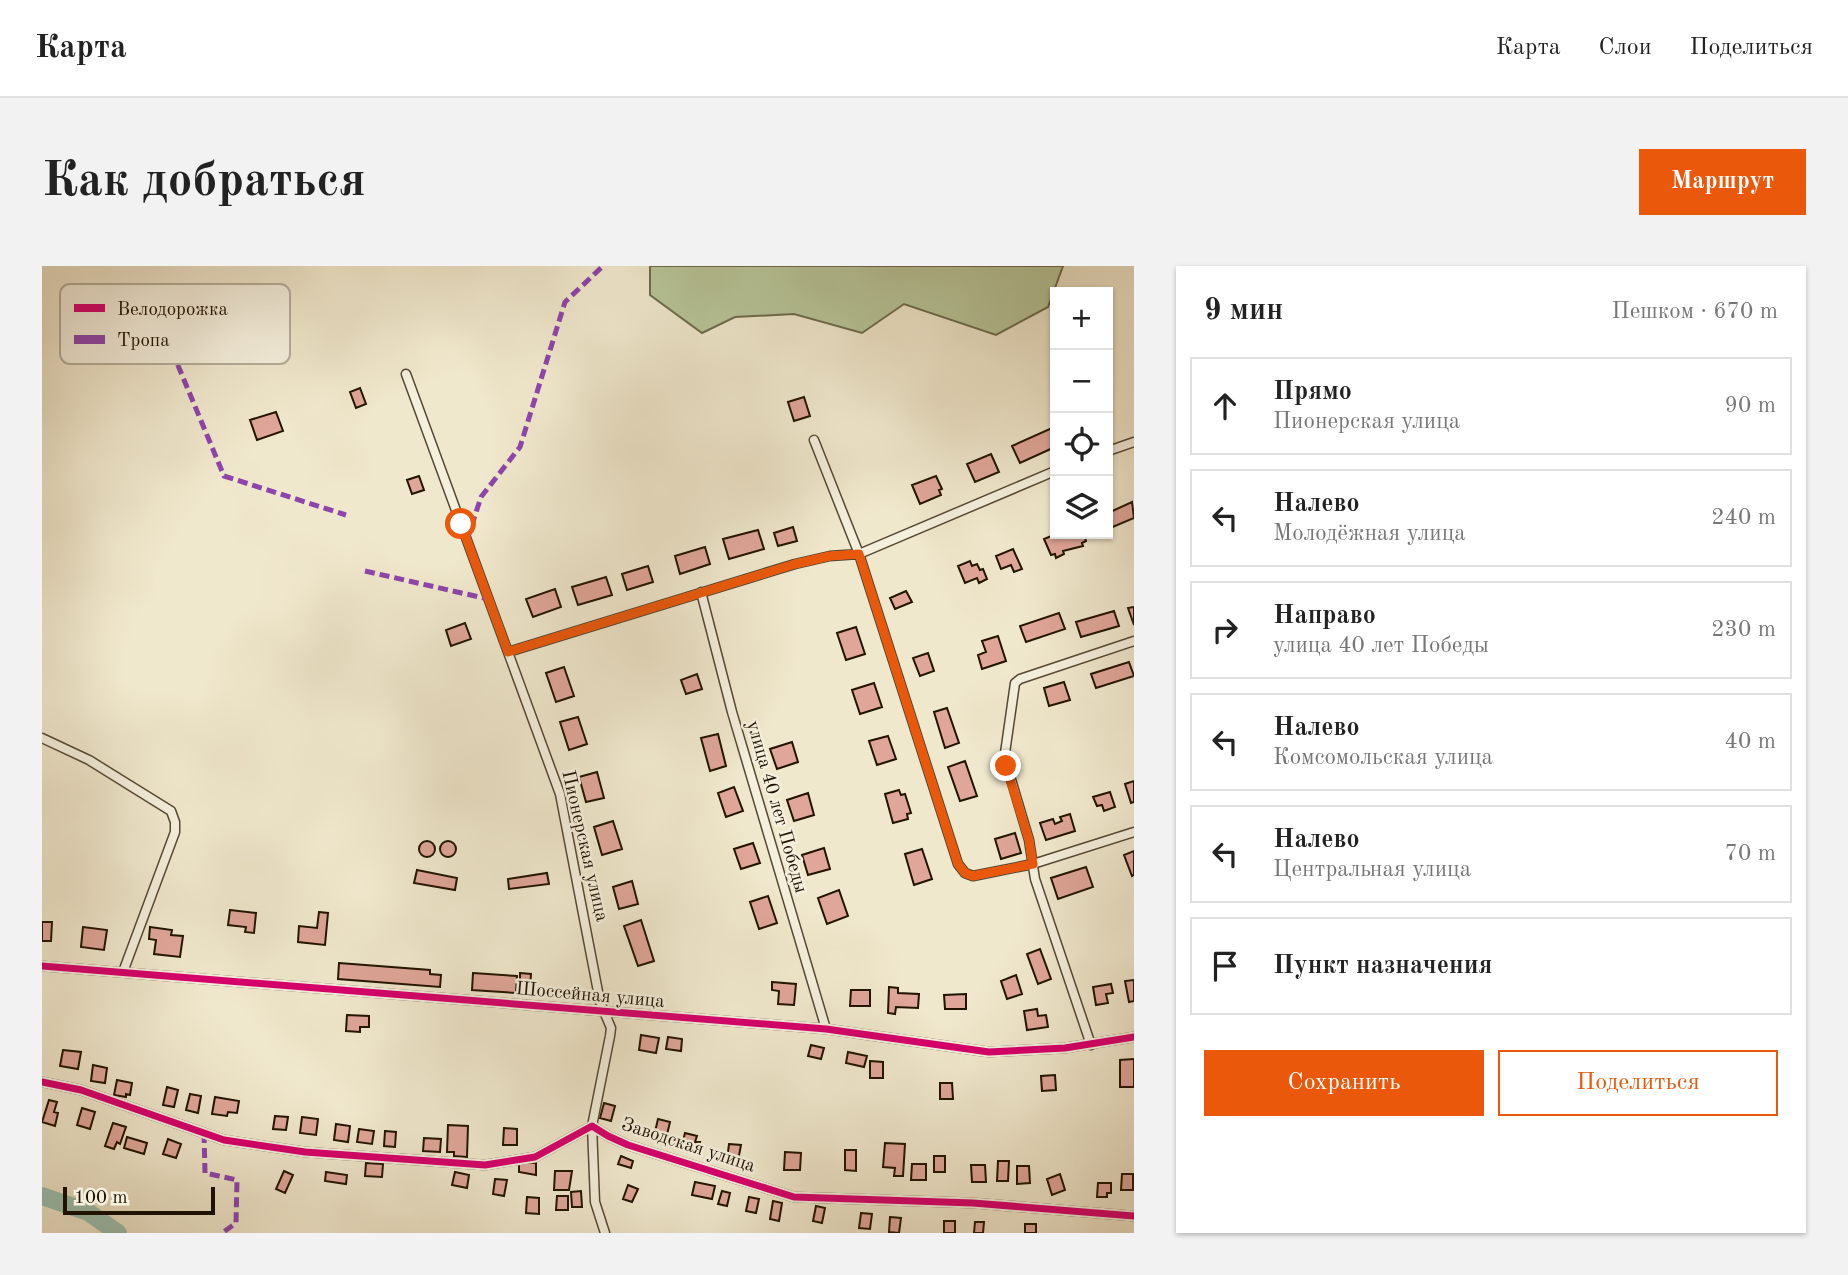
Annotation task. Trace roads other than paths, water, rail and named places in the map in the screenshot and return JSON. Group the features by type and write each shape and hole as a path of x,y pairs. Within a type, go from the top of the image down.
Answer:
{"street":[{"name":"Пионерская улица","path":"406,374 560,794 600,1002 611,1028 592,1126 594,1202 606,1233"},
{"path":"814,440 859,554 958,864 965,873 973,876 1033,864 1134,832"},
{"path":"1113,449 1134,442"},
{"path":"508,652 795,564 830,556 859,554 1050,473"},
{"name":"улица 40 лет Победы","path":"701,592 732,712 825,1029"},
{"path":"1091,1045 1035,879 1029,840 1006,766 1005,753 1015,683 1020,679 1134,641"},
{"path":"42,738 89,760 171,810 175,832 123,972"},
{"name":"Шоссейная улица","path":"42,966 825,1029 989,1052 1091,1045 1134,1037"},
{"name":"Заводская улица","path":"42,1082 81,1090 224,1140 305,1152 485,1165 535,1157 592,1126 628,1145 794,1196 973,1203 1134,1216"}],"waterway":[{"path":"42,1196 88,1212 118,1233"}]}
